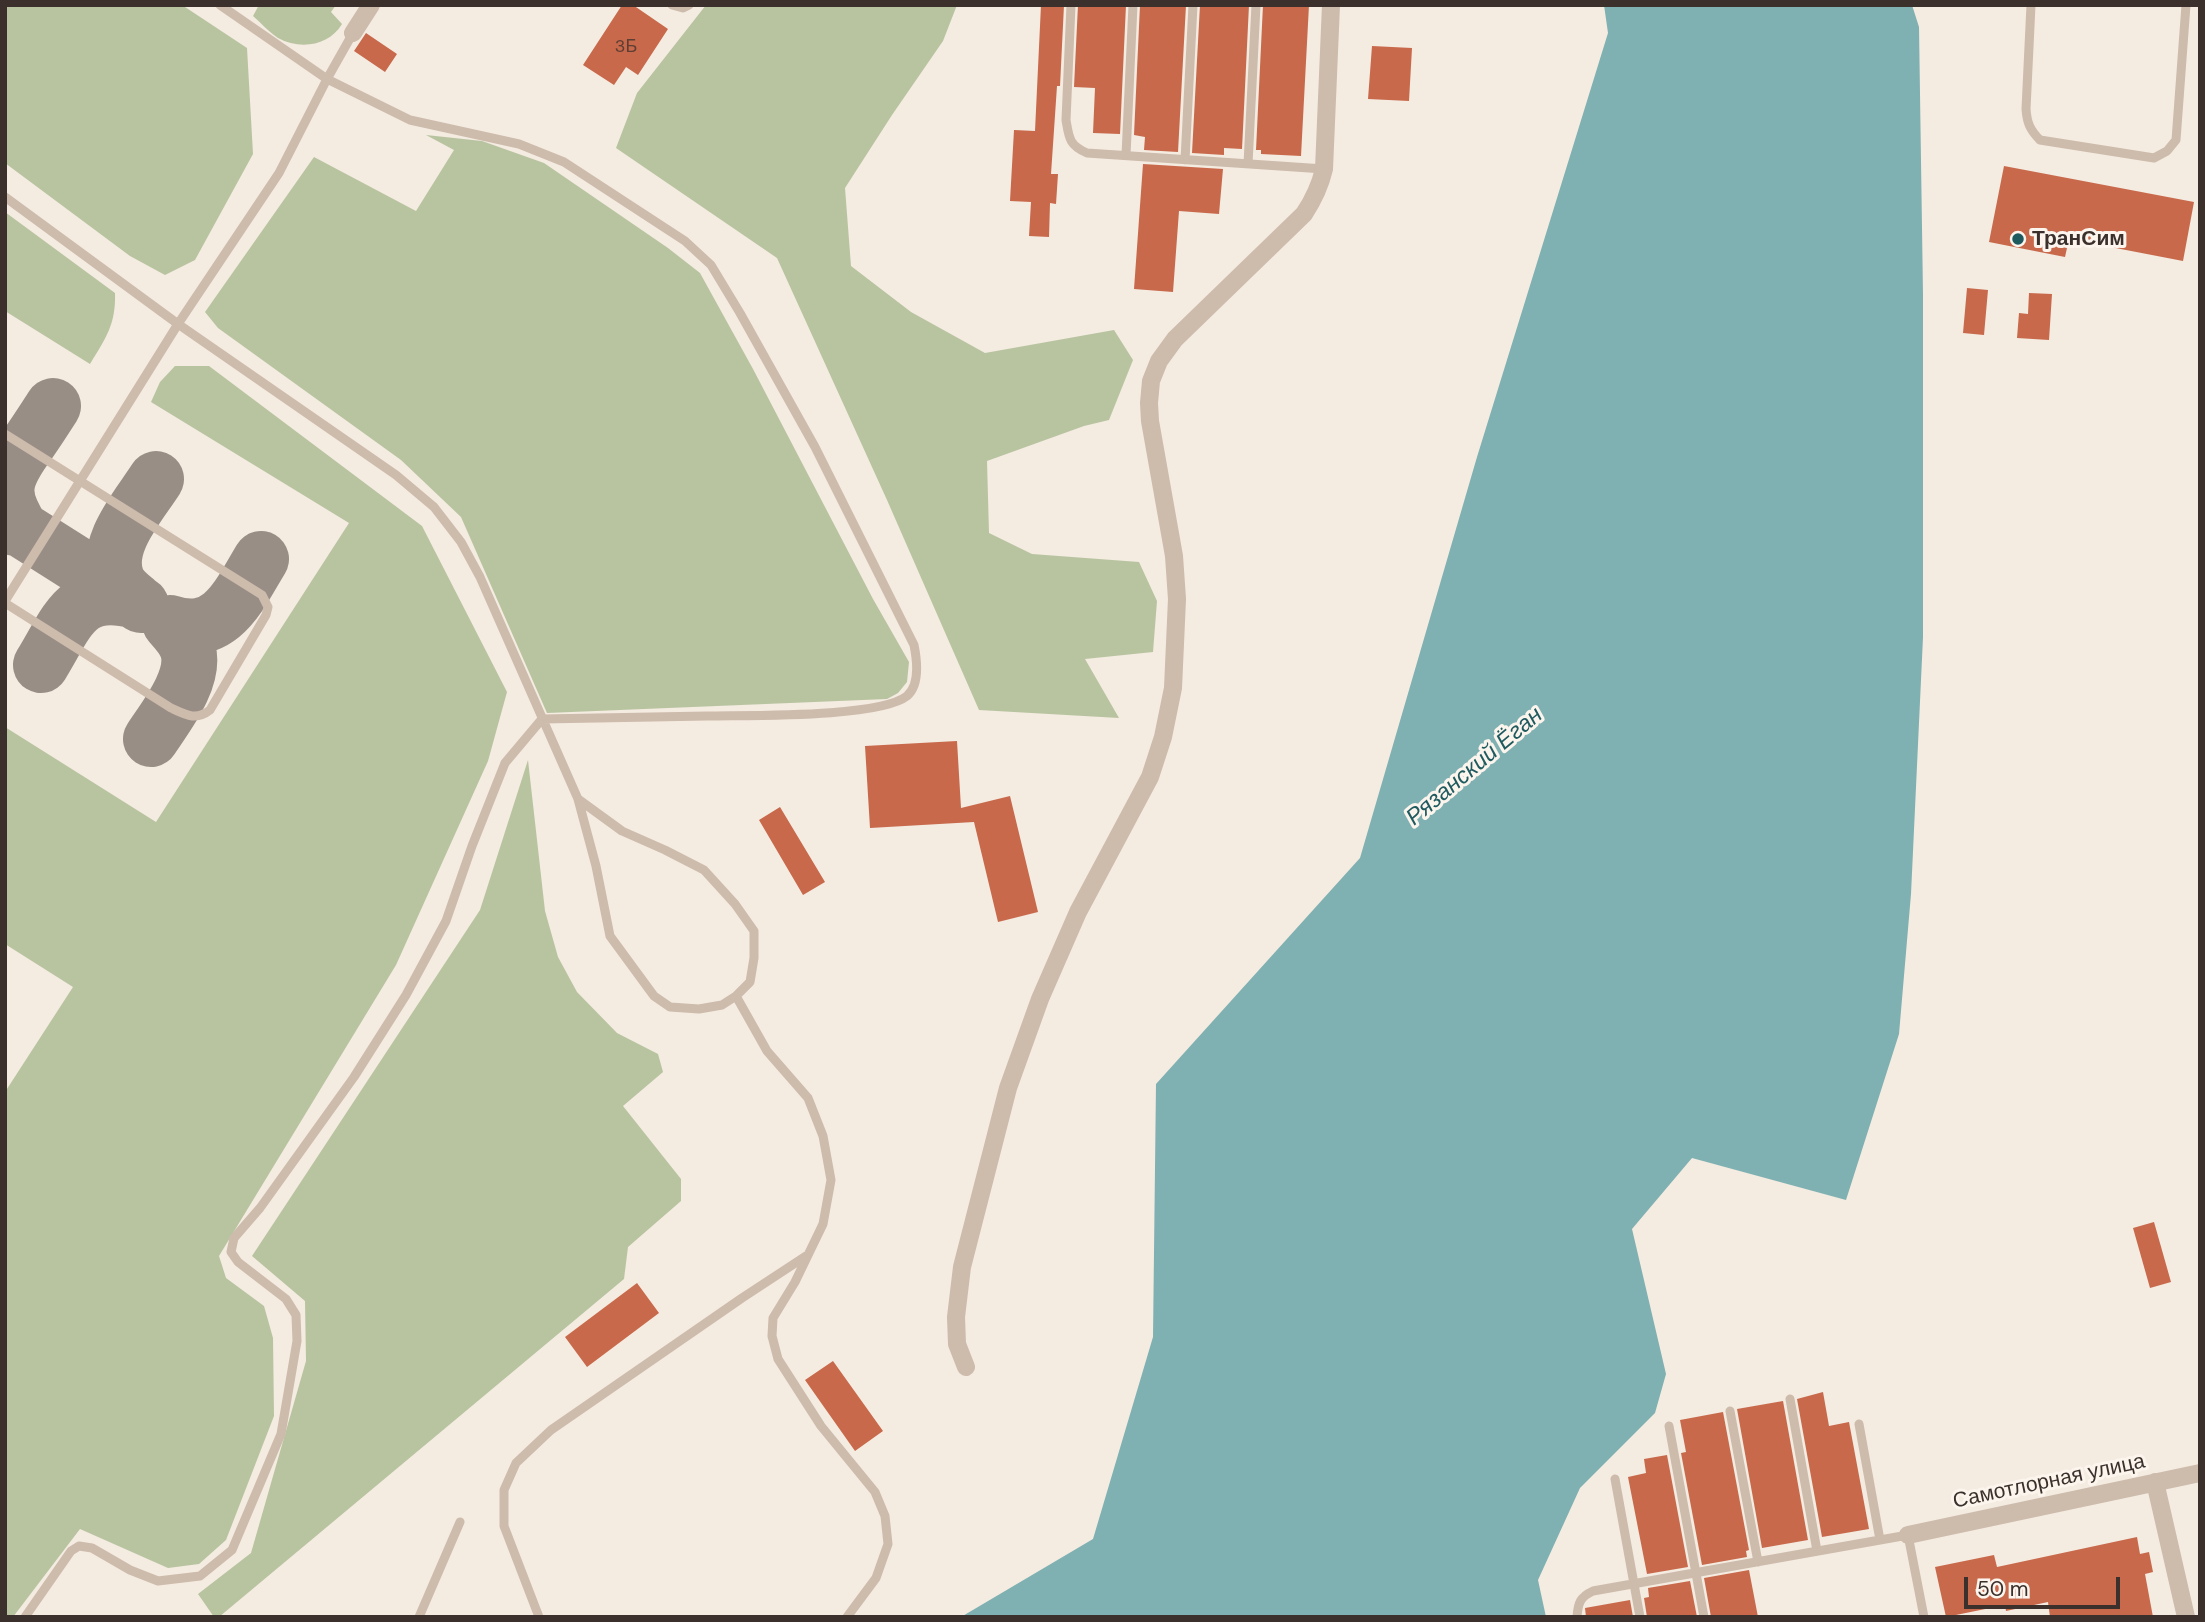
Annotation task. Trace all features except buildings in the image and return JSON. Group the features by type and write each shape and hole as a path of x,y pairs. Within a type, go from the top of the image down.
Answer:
{"street":[{"path":"353,33 371,5"},
{"path":"966,1367 957,1344 956,1317 962,1267 1008,1088 1040,999 1078,912 1150,777 1163,737 1173,688 1177,599 1174,556 1150,421 1151,381 1159,361 1175,339 1304,214 1314,200 1324,169 1331,5"},
{"name":"Самотлорная улица","path":"1908,1535 2200,1473"},
{"path":"2155,1482 2186,1617"}],"lane":[{"path":"25,1617 71,1551 79,1546 92,1548 130,1570 159,1581 201,1576 232,1550 281,1434 297,1340 296,1315 286,1299 238,1262 231,1252 234,1238 260,1208 354,1077 406,995 446,921 505,763 542,719 795,714 870,709 897,702 910,694 916,678 914,645 815,447 711,265 685,241 564,162 519,144 410,120 327,79 220,5"},
{"path":"672,5 683,8 689,5"},
{"path":"1071,5 1066,120 1075,148 1087,153 1324,169"},
{"path":"1126,155 1133,5"},
{"path":"1185,160 1193,5"},
{"path":"1248,164 1256,5"},
{"path":"2031,5 2026,121 2031,131 2040,140 2154,158 2167,151 2176,140 2186,5"},
{"path":"5,435 80,480 262,595 266,602 266,615 210,710 197,717 190,717 171,708 5,602 80,480 178,324 279,173 353,33"},
{"path":"5,197 178,324 396,475 434,507 461,542 480,577 578,799 596,866 610,936 654,996 670,1007 699,1009 722,1005 736,996 750,982 754,931 735,904 704,870 622,831 578,799"},
{"path":"736,996 767,1051 808,1098 823,1136 831,1180 823,1224 774,1318 772,1336 778,1359 821,1426 875,1492 885,1516 888,1544 876,1578 847,1617"},
{"path":"539,1617 504,1526 505,1490 516,1463 551,1430 808,1255"},
{"path":"1790,1399 1817,1551"},
{"path":"1730,1411 1758,1562"},
{"path":"1859,1424 1880,1540"},
{"path":"1669,1426 1704,1617"},
{"path":"1615,1479 1640,1617"},
{"path":"419,1617 460,1522"},
{"path":"1577,1617 1582,1596 1592,1591 1908,1535 1924,1617"}],"green space":[{"path":"5,5 182,5 247,48 253,154 195,260 165,275 130,256 5,163"},
{"path":"259,5 336,5 331,12 342,24 330,37 322,41 295,44 278,38 253,16"},
{"path":"706,5 957,5 943,41 845,188 851,266 911,312 985,353 1114,330 1133,360 1109,420 1084,426 987,461 989,533 1032,554 1139,562 1157,601 1153,652 1085,659 1119,718 979,710 777,258 616,148 637,93"},
{"path":"426,135 482,141 544,163 700,273 909,662 907,682 898,693 887,699 547,713 461,517 401,460 218,328 205,312 314,157 416,211 454,150"},
{"path":"5,212 115,293 112,322 90,364 5,311"},
{"path":"175,366 209,366 422,526 507,692 488,761 396,965 219,1256 226,1278 264,1306 273,1338 274,1416 226,1540 199,1564 168,1568 80,1529 13,1617 5,1617 5,1092 73,987 5,944 5,727 156,822 349,523 151,402 160,382"},
{"path":"528,760 545,911 558,957 577,992 617,1033 658,1054 663,1072 623,1106 681,1179 681,1201 628,1247 624,1279 219,1617 214,1617 198,1594 251,1553 306,1361 305,1301 252,1256 480,910"}],"water":[{"name":"Рязанский Ёган","path":"1604,5 1912,5 1919,27 1923,295 1923,637 1911,894 1899,1034 1846,1200 1692,1158 1632,1229 1666,1374 1655,1413 1580,1488 1538,1580 1546,1617 961,1617 1093,1539 1153,1337 1156,1084 1360,858 1477,457 1608,33"}],"taxiway":[{"path":"5,526 21,529 7,497 8,479 17,460 53,406"},
{"path":"41,665 76,610 100,598 116,597 136,601 117,580 115,553 124,527 156,479"},
{"path":"5,519 141,605"},
{"path":"151,739 178,697 188,673 187,646 170,623 188,626 215,620 236,600 261,559"}],"place":[{"name":"ТранСим","path":"2018,239"}]}
